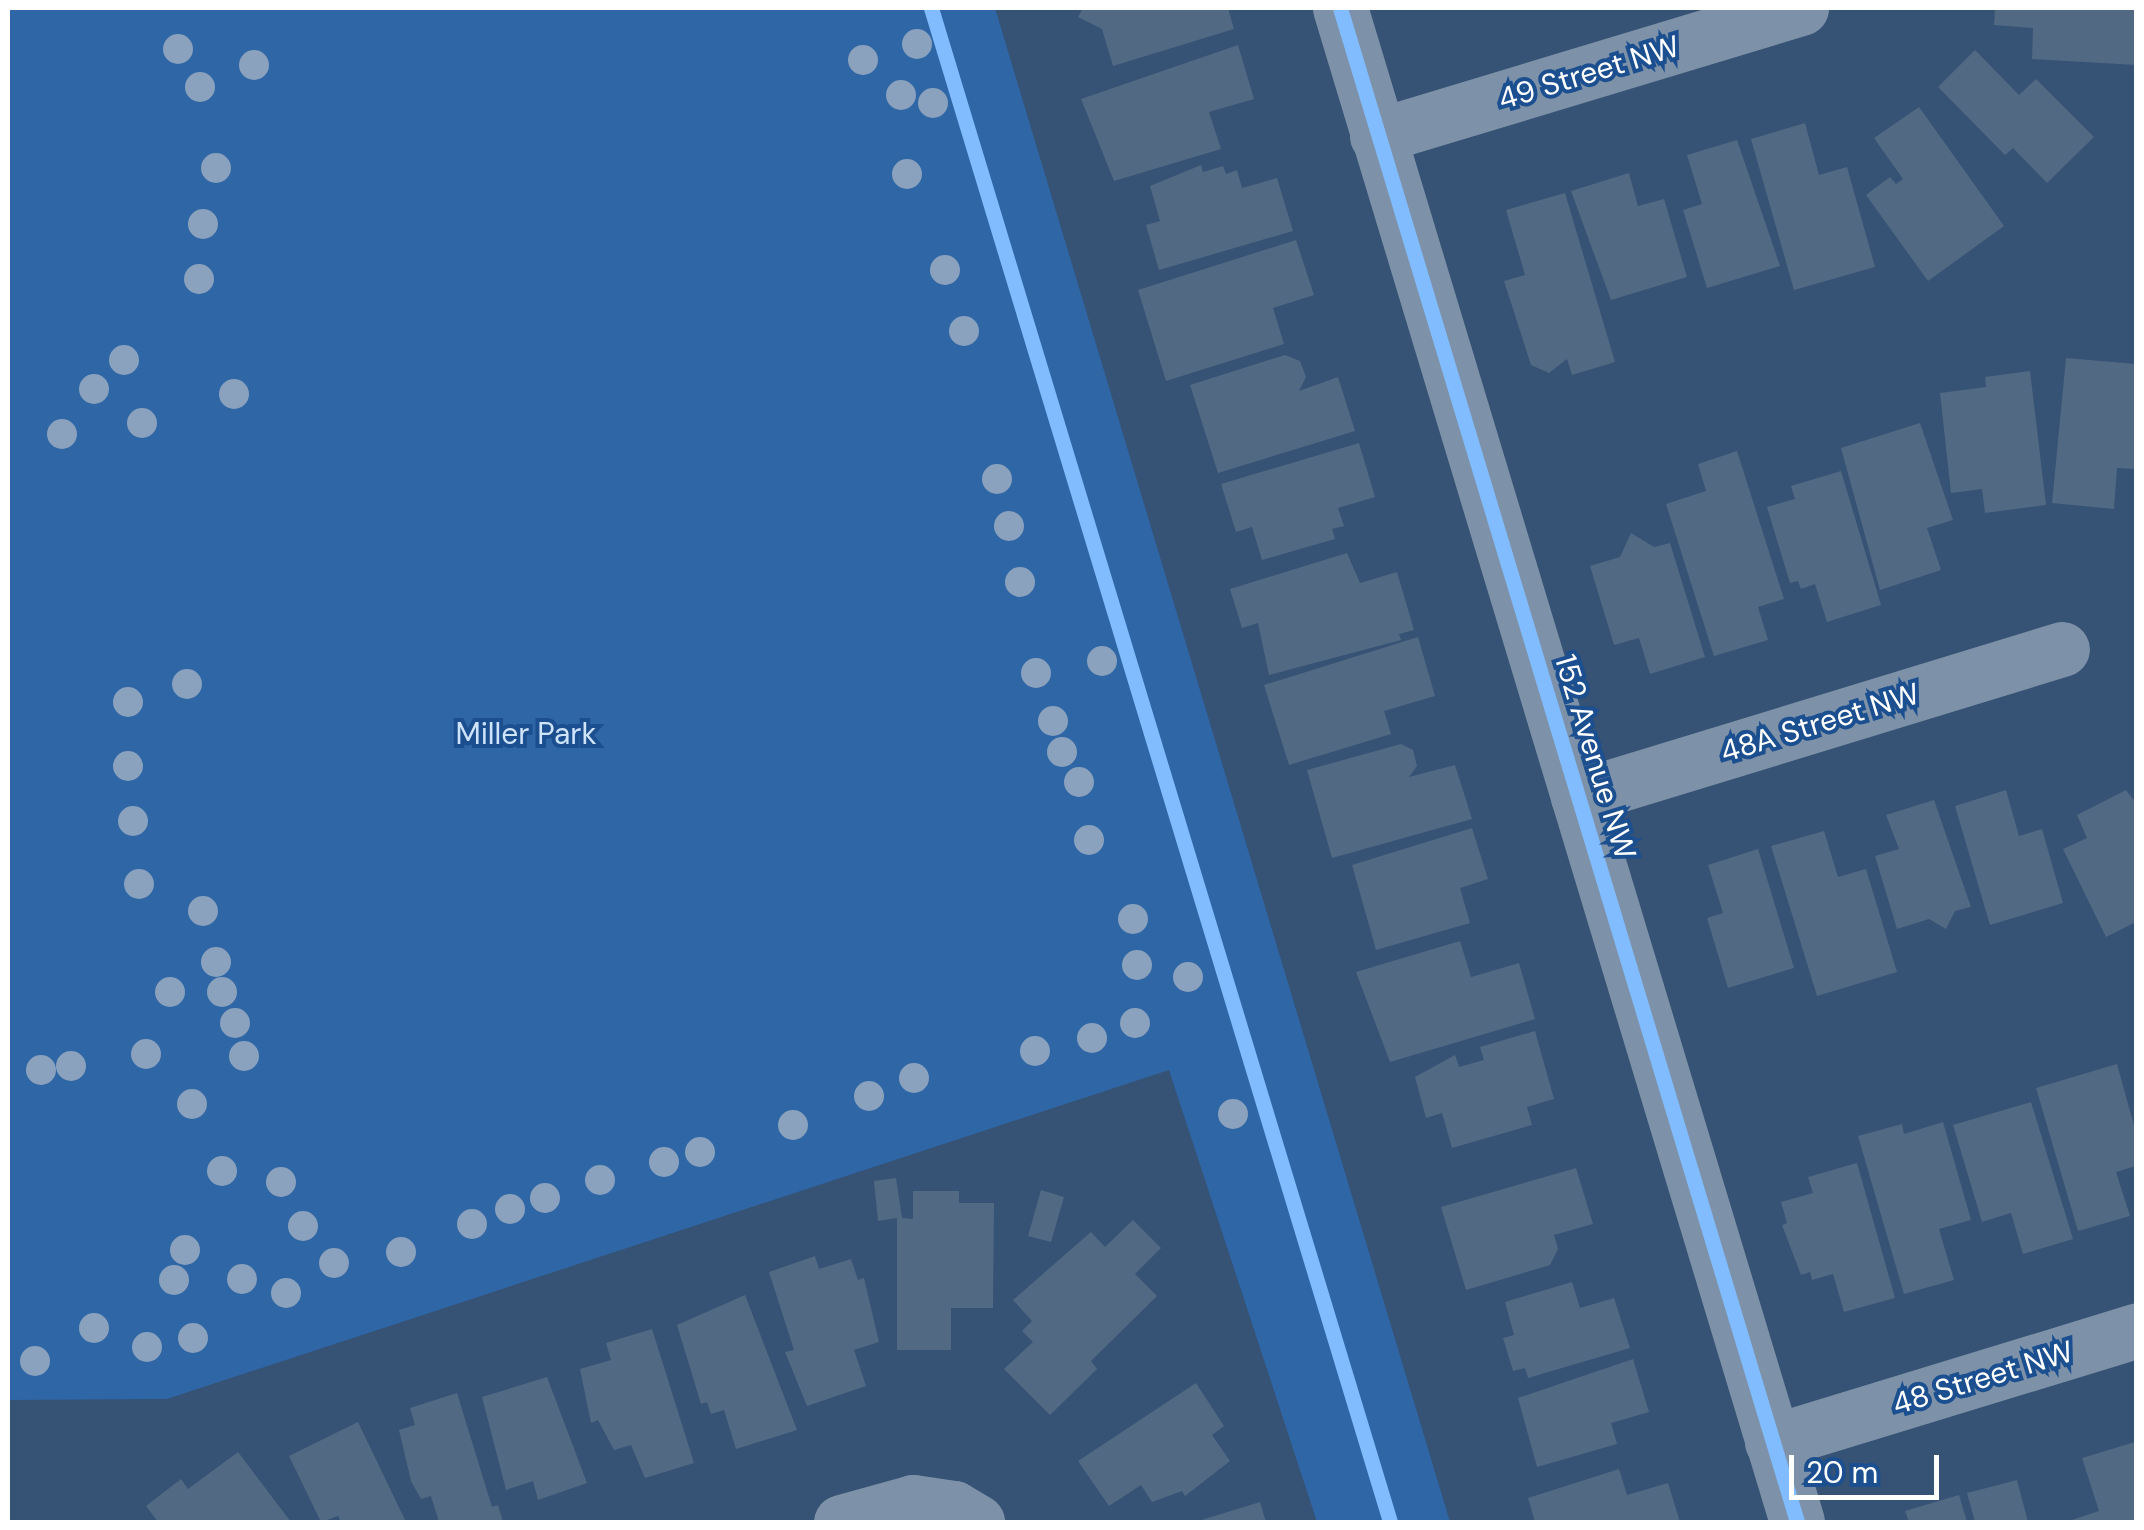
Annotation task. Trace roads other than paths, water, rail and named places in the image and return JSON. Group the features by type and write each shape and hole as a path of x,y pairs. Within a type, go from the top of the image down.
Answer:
{"street":[{"name":"152 Avenue NW","path":"1340,8 1796,1522"},
{"name":"49 Street NW","path":"1378,136 1801,8"},
{"name":"48A Street NW","path":"1578,796 2062,649"},
{"name":"48 Street NW","path":"1772,1442 2136,1331"},
{"path":"841,1522 913,1502 965,1515"}],"park label":[{"name":"Miller Park","path":"526,734"}]}
